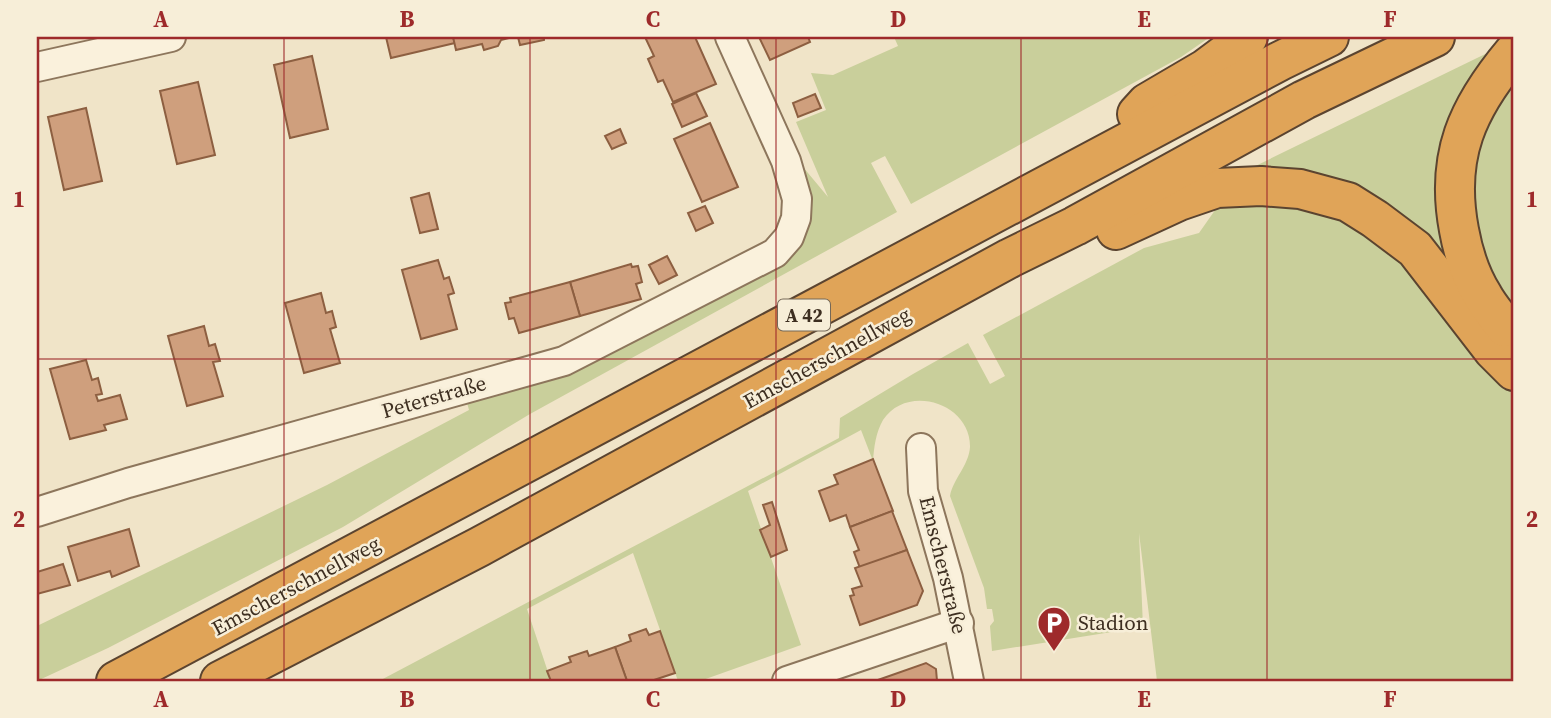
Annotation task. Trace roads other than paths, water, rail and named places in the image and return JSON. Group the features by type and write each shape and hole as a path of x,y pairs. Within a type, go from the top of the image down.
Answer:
{"highway":[{"path":"1102,156 1147,103 1205,69 1248,37"},
{"name":"Emscherschnellweg","path":"116,681 1329,37"},
{"name":"Emscherschnellweg","path":"220,681 480,547 1304,100 1435,37"},
{"path":"1514,52 1489,82 1468,121 1454,164 1454,204 1463,251 1482,295 1514,335"},
{"path":"1010,258 1079,248 1179,201 1217,188 1261,186 1300,189 1348,202 1415,249 1493,350 1514,371"}],"street":[{"path":"37,67 171,37"},
{"name":"Peterstraße","path":"37,512 141,479 564,360 775,253 789,237 796,218 797,199 786,161 730,37"},
{"name":"Emscherstraße","path":"921,448 923,491 959,623 969,681"},
{"path":"787,681 959,623"}],"place":[{"name":"Stadion","path":"1054,653"}]}
